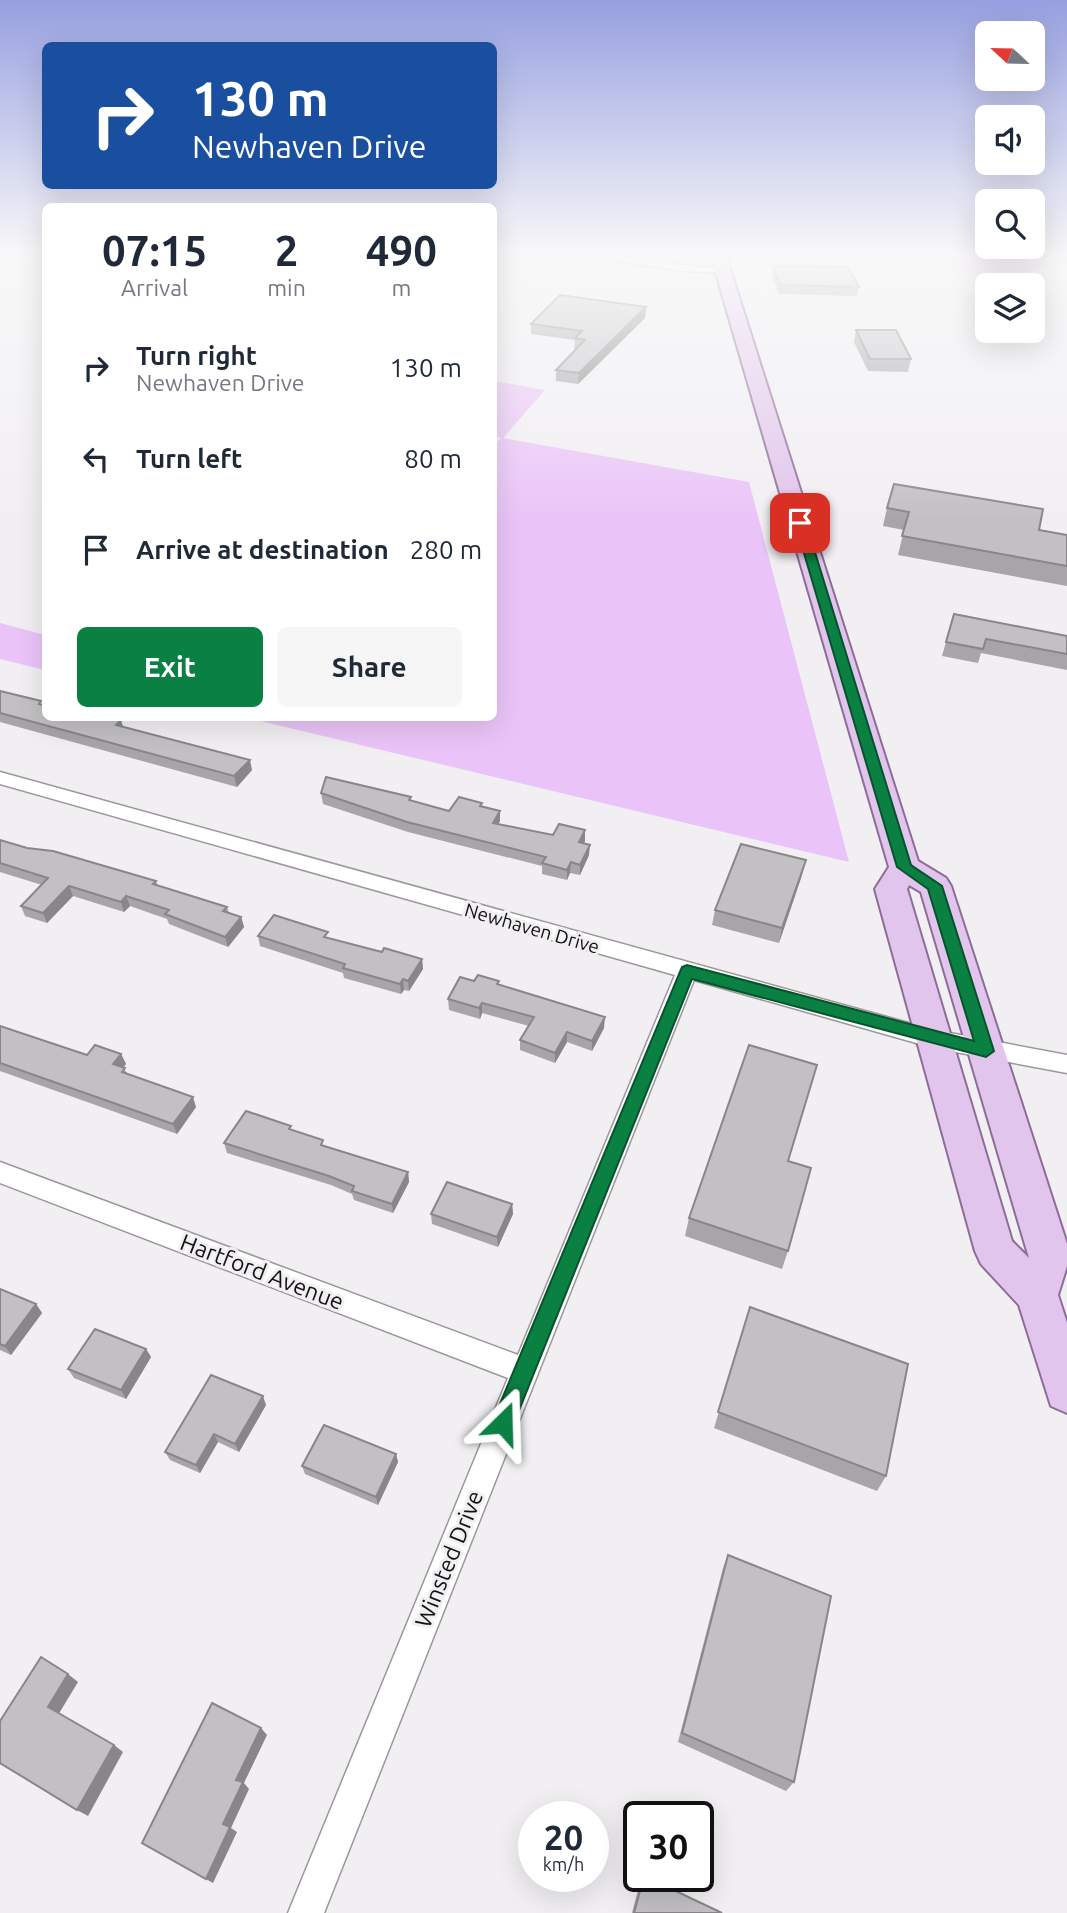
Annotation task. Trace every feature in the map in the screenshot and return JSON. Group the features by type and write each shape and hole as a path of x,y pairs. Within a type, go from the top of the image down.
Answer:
{"main road":[{"path":"745,342 904,867 934,886 1050,1255 1037,1295"},
{"path":"904,867 891,889 995,1251 1037,1295 1067,1391"}],"street":[{"name":"Newhaven Drive","path":"0,778 934,1038 986,1051 1067,1064"},
{"name":"Winsted Drive","path":"306,1913 687,971"},
{"name":"Hartford Avenue","path":"0,1172 524,1371"}],"shaded area":[{"path":"497,382 545,390 503,438 749,482 849,862 261,721 497,721 497,443 501,438 497,437"},
{"path":"0,623 42,634 42,669 0,659"}],"building":[{"path":"583,342 610,342 579,373 556,370"},
{"path":"862,342 902,342 911,359 870,359"},
{"path":"894,484 1043,509 1039,530 1067,535 1067,566 902,536 909,512 887,508"},
{"path":"954,614 1067,636 1067,654 986,639 983,649 946,642"},
{"path":"0,691 41,701 39,704 42,705 42,721 120,721 116,725 250,760 234,776 0,713"},
{"path":"326,777 411,797 409,800 449,811 459,797 500,811 493,823 553,835 559,824 585,830 579,842 590,845 580,865 571,862 567,870 542,863 546,857 407,822 321,793"},
{"path":"0,840 27,848 53,851 156,881 153,884 227,907 223,911 241,917 225,937 165,914 169,910 126,896 121,902 69,886 43,913 21,906 48,878 0,863"},
{"path":"741,844 806,860 782,928 715,910"},
{"path":"274,915 328,932 324,937 382,952 384,948 422,959 408,981 403,979 400,984 343,968 345,964 258,936"},
{"path":"478,975 499,981 497,984 605,1017 592,1041 567,1032 555,1053 520,1040 534,1017 482,1003 479,1008 448,999 460,977 474,981"},
{"path":"0,1026 87,1055 95,1045 121,1054 113,1064 125,1068 122,1072 193,1097 173,1124 0,1063"},
{"path":"749,1045 817,1065 788,1161 811,1168 788,1251 689,1218"},
{"path":"246,1111 323,1140 321,1145 408,1172 392,1204 352,1191 354,1186 329,1176 224,1143"},
{"path":"447,1182 512,1204 497,1237 431,1214"},
{"path":"0,1289 36,1304 5,1346 0,1344"},
{"path":"750,1307 908,1364 886,1476 718,1412"},
{"path":"95,1329 146,1349 121,1390 68,1369"},
{"path":"211,1375 263,1396 235,1444 214,1434 196,1465 165,1452"},
{"path":"324,1425 396,1454 376,1497 302,1466"},
{"path":"728,1555 831,1596 794,1782 682,1733"},
{"path":"41,1657 68,1674 48,1707 114,1745 77,1810 0,1763 0,1721"},
{"path":"212,1703 261,1728 236,1780 243,1782 223,1824 230,1827 206,1879 142,1843"},
{"path":"640,1892 678,1892 722,1913 634,1913"}],"route":[{"path":"503,1423 687,971 986,1051 934,886 904,867 800,523"}]}
